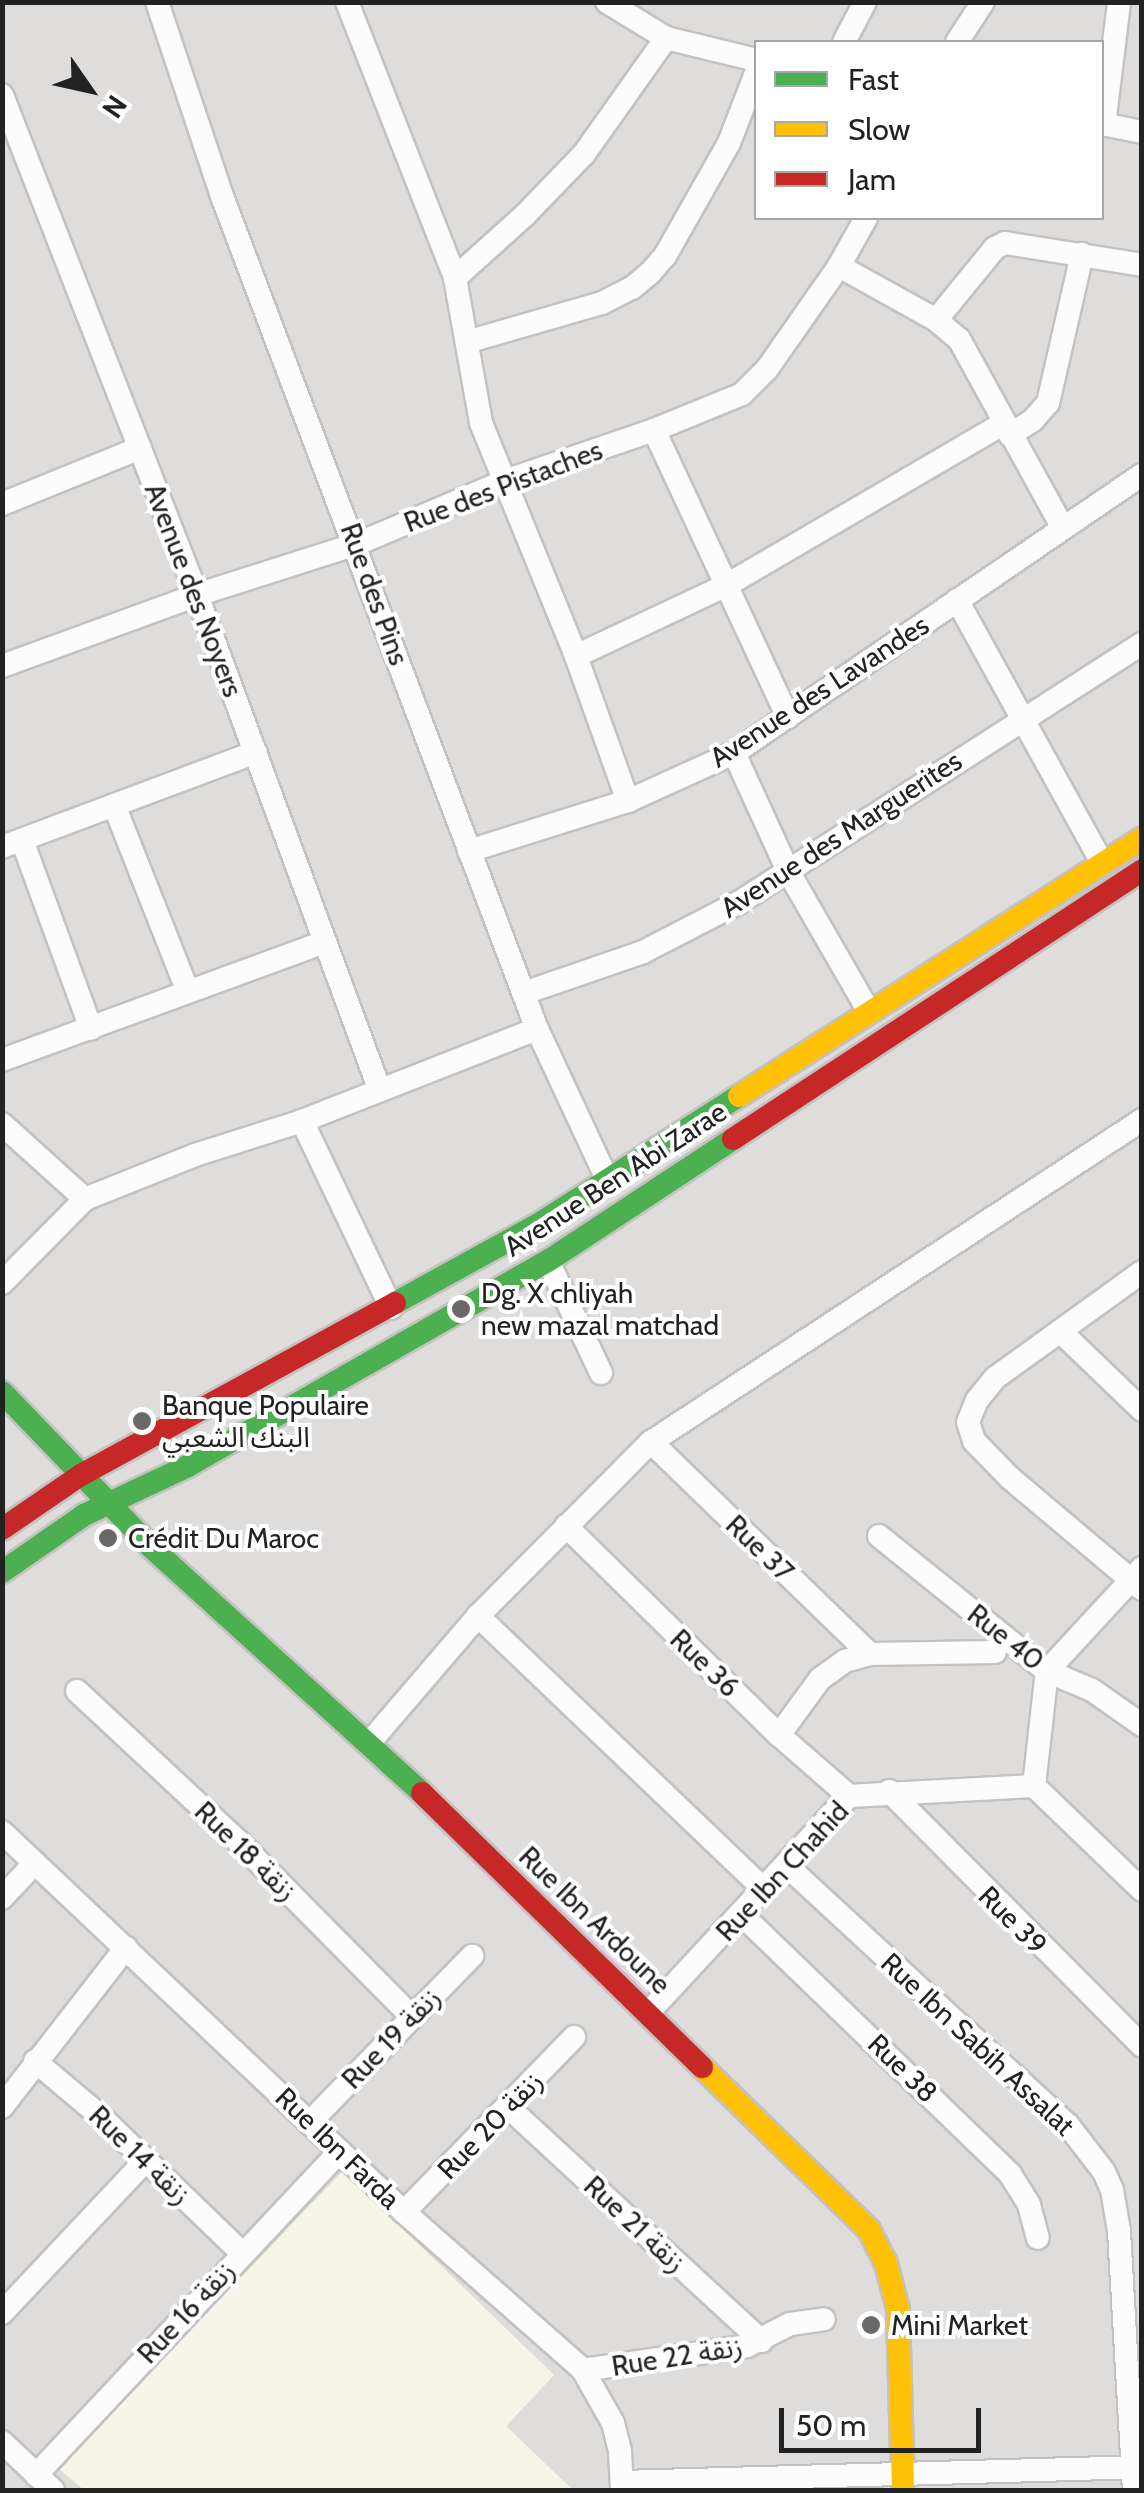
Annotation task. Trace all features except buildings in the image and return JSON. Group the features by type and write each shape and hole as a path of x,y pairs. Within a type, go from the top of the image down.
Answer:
{"main road":[{"name":"Avenue Ben Abi Zarae","path":"2,1529 82,1475 503,1246 1142,838"},
{"name":"Avenue Ben Abi Zarae","path":"2,1572 108,1503 205,1457 548,1261 1142,870"},
{"name":"Rue Ibn Ardoune","path":"2,1392 42,1438 191,1584 370,1742 846,2204 881,2251 898,2309 902,2482"}],"street":[{"name":"Rue des Pins","path":"157,2 222,196 357,544 536,1028 607,1179"},
{"path":"348,2 455,278 470,340 482,422 576,656 628,801"},
{"path":"845,40 865,2"},
{"path":"958,40 983,2"},
{"path":"1104,116 1118,2"},
{"path":"608,3 666,38 754,60"},
{"path":"455,278 525,215 584,154 666,38"},
{"path":"470,340 602,302 632,288 650,273 665,256 730,143 754,78"},
{"name":"Avenue des Noyers","path":"2,96 7,124 197,595 379,1088"},
{"path":"1104,124 1142,132"},
{"name":"Rue des Pistaches","path":"2,666 197,595 357,544 505,481 654,430 742,394 767,368 839,266 865,220"},
{"path":"936,320 995,248 1018,242 1142,265"},
{"path":"576,656 727,586 1007,429 1033,420 1048,403 1082,254"},
{"path":"839,266 936,320 960,339 1062,526"},
{"path":"654,430 788,717"},
{"path":"2,504 140,448"},
{"name":"Avenue des Lavandes","path":"469,851 628,801 734,753 1142,475"},
{"path":"958,600 1101,861"},
{"name":"Avenue des Marguerites","path":"524,993 643,952 693,928 1142,644"},
{"path":"91,1030 12,844 256,752"},
{"path":"734,753 788,871 869,1012"},
{"path":"114,805 188,992"},
{"path":"2,1060 322,942"},
{"path":"2,1283 85,1200 195,1155 302,1121 536,1028"},
{"path":"370,1742 478,1616 651,1442 1142,1120"},
{"path":"302,1121 391,1308"},
{"path":"2,1124 85,1200"},
{"path":"548,1261 602,1373"},
{"path":"1142,1272 988,1386 968,1422 970,1432 1010,1478 1138,1579 1047,1671 1034,1786 1142,1890"},
{"path":"1060,1330 1142,1410"},
{"name":"Rue 37","path":"651,1442 870,1654"},
{"name":"Rue 36","path":"566,1526 780,1736 849,1796"},
{"name":"Rue 40","path":"879,1536 1047,1671 1092,1690 1142,1725"},
{"path":"478,1616 765,1890"},
{"name":"Rue 40","path":"780,1736 828,1672 870,1654 995,1652"},
{"name":"Rue 18 زنقة","path":"77,1691 238,1841 410,2016"},
{"name":"Rue Ibn Chahid","path":"648,2013 742,1916 849,1796 1034,1786"},
{"name":"Rue 39","path":"888,1791 1142,2046"},
{"name":"Rue Ibn Farda","path":"2,1832 404,2212 583,2370 613,2423 622,2486"},
{"path":"2,1898 35,1863"},
{"name":"Rue Ibn Sabih Assalat","path":"788,1866 1068,2125 1104,2172 1112,2190 1119,2231 1136,2475"},
{"name":"Rue 38","path":"742,1916 1010,2174 1028,2205 1038,2238"},
{"path":"2,2108 126,1948"},
{"name":"Rue 19 زنقة","path":"311,2122 472,1956"},
{"name":"Rue 20 زنقة","path":"404,2212 574,2036"},
{"name":"Rue 14 زنقة","path":"35,2062 146,2160 242,2254"},
{"name":"Rue 21 زنقة","path":"508,2107 762,2340"},
{"name":"Rue 16 زنقة","path":"44,2483 242,2254 340,2151"},
{"path":"2,2313 146,2160"},
{"name":"Rue 22 زنقة","path":"583,2370 762,2340 790,2324 824,2319"},
{"path":"2,2442 44,2483"},
{"path":"622,2486 1136,2475"}],"shaded area":[{"path":"3,3 1141,3 1141,2490 3,2490"},
{"path":"343,2171 554,2375 506,2426 573,2490 84,2490 58,2468"}],"traffic: fast":[{"path":"395,1303 537,1225 739,1096"},
{"path":"2,1572 84,1515 188,1466 548,1261 733,1139"},
{"path":"2,1392 152,1548 422,1793"}],"traffic: slow":[{"path":"739,1096 1142,838"},
{"path":"702,2067 869,2230 886,2263 898,2309 903,2490"}],"traffic: jam":[{"path":"733,1139 1142,870"},
{"path":"2,1529 81,1475 395,1303"},
{"path":"422,1793 702,2067"}],"place":[{"name":"Dg. X chliyah new mazal matchad","path":"461,1309"},
{"name":"Banque Populaire البنك الشعبي","path":"142,1421"},
{"name":"Crédit Du Maroc","path":"108,1538"},
{"name":"Mini Market","path":"871,2325"}]}
